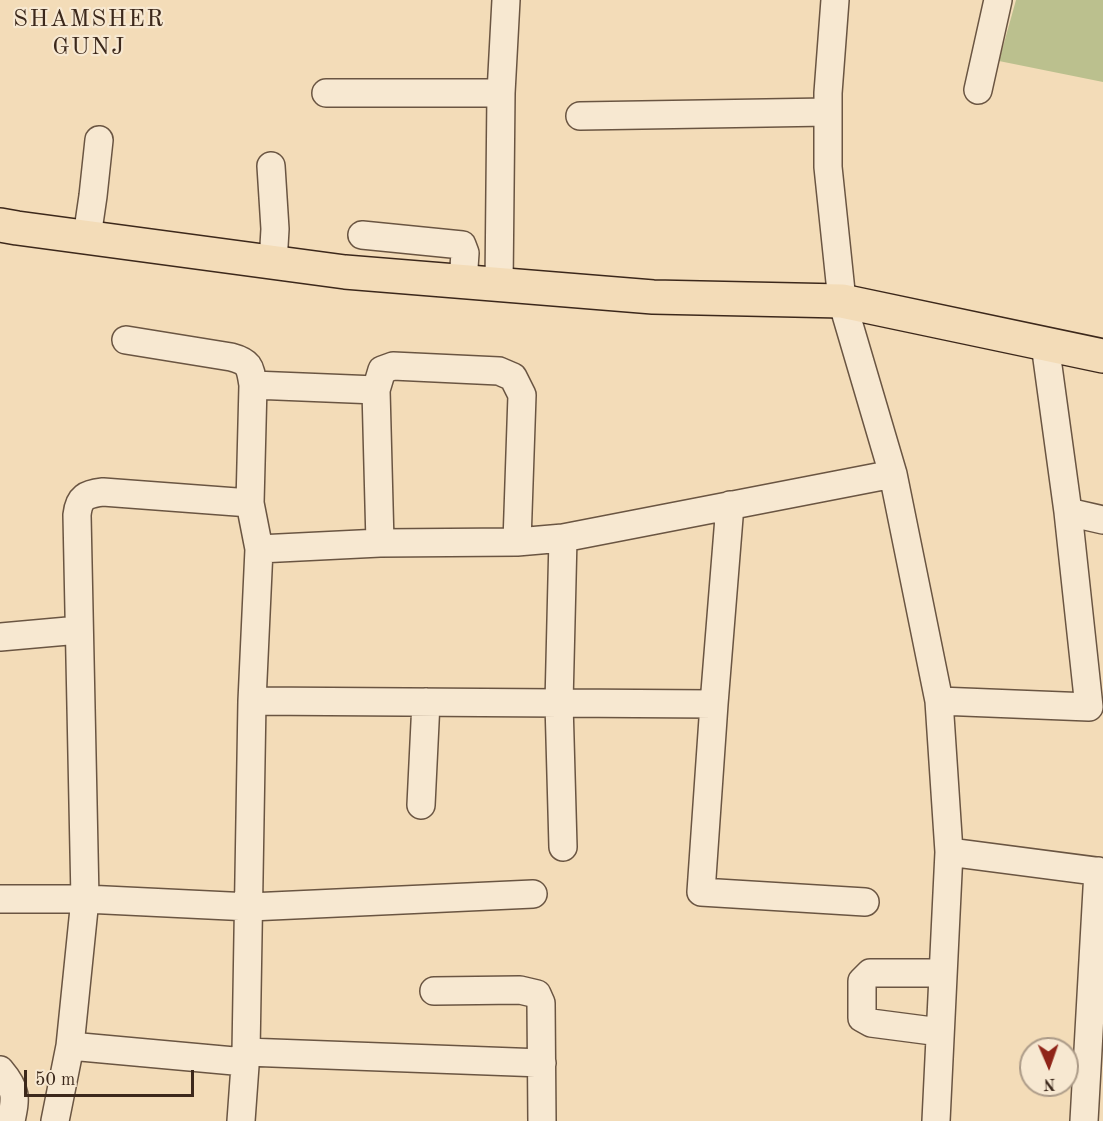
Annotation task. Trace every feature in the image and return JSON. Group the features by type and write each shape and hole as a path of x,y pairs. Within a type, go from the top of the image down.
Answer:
{"main road":[{"path":"0,225 345,272 653,297 842,301 1103,356"}],"street":[{"path":"499,285 501,93 506,0"},
{"path":"835,0 828,93 828,167 842,301 893,474 939,701 949,852 936,1121"},
{"path":"978,90 998,0"},
{"path":"326,93 501,93"},
{"path":"580,116 828,112"},
{"path":"87,237 99,140"},
{"path":"271,166 275,229 273,262"},
{"path":"362,235 462,245 465,253 463,282"},
{"path":"126,340 242,360 251,370 253,385 250,503 259,549 252,701 246,1057 241,1121"},
{"path":"939,701 1096,708 1046,344"},
{"path":"380,543 376,390 382,370 393,366 499,371 513,377 522,395 517,542"},
{"path":"253,385 376,390"},
{"path":"259,549 380,543 517,542 562,538 893,474"},
{"path":"55,1121 70,1047 85,899 78,505 83,498 104,492 250,503"},
{"path":"730,505 701,891 865,902"},
{"path":"1068,512 1103,519"},
{"path":"562,538 559,703 563,847"},
{"path":"0,637 79,630"},
{"path":"252,701 714,704"},
{"path":"421,805 426,702"},
{"path":"949,852 1101,872 1097,1014 1084,1121"},
{"path":"0,899 85,899 250,907 533,894"},
{"path":"940,1032 871,1023 862,1018 862,981 870,973 943,973"},
{"path":"434,991 520,990 537,994 541,1003 542,1121"},
{"path":"70,1047 246,1057 542,1063"},
{"path":"0,1071 13,1089 14,1103 11,1121"}],"green space":[{"path":"1016,0 1103,0 1103,82 999,61"}],"district":[{"name":"SHAMSHER GUNJ","path":"89,34"}]}
